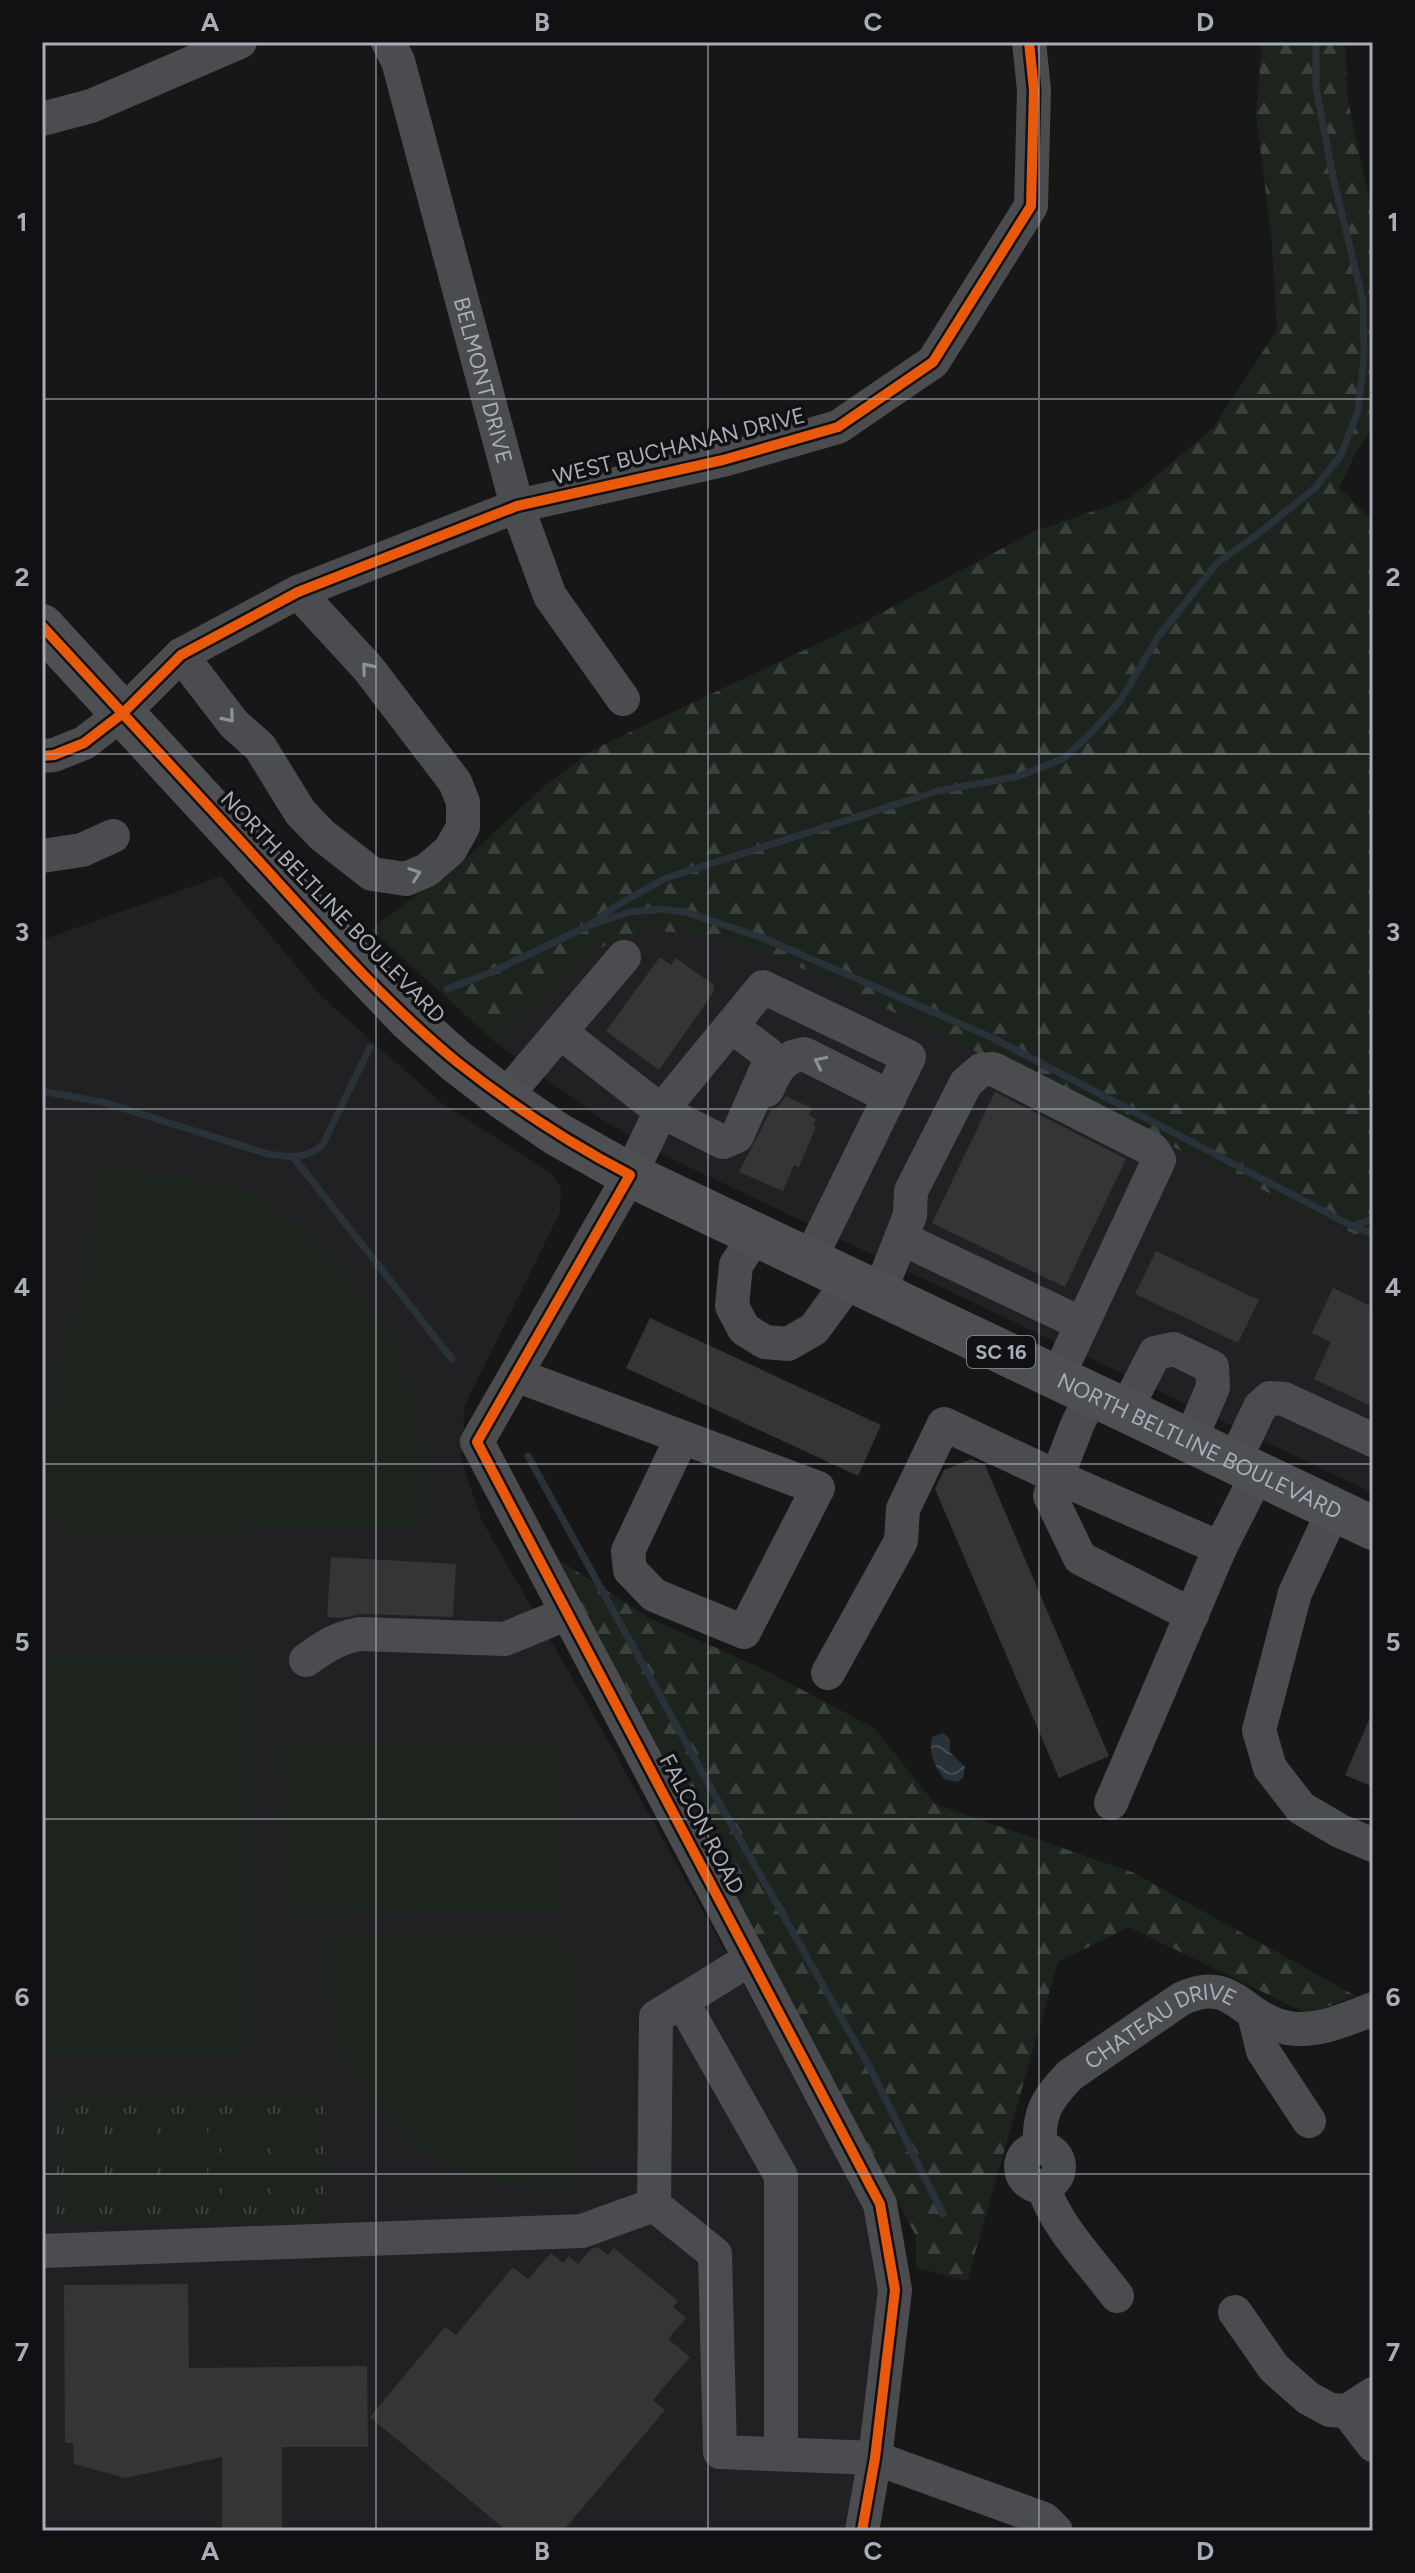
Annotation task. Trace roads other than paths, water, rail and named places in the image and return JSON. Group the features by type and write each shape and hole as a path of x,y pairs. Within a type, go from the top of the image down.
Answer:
{"main road":[{"name":"NORTH BELTLINE BOULEVARD","path":"42,626 375,985 456,1061 557,1134 630,1175 809,1261 1362,1520"}],"street":[{"path":"42,119 91,106 240,42"},
{"name":"BELMONT DRIVE","path":"388,42 398,61 517,506 550,596 623,699"},
{"name":"WEST BUCHANAN DRIVE","path":"42,756 54,755 84,743 123,713 181,655 298,592 517,506 723,460 838,427 933,362 1031,206 1034,90 1029,42"},
{"path":"181,655 234,724 260,747 300,812 322,835 372,874 406,879 427,870 450,850 463,827 463,802 455,782 368,668 298,592"},
{"path":"42,856 82,850 113,836"},
{"path":"504,1098 624,957"},
{"name":"FALCON ROAD","path":"862,2531 875,2458 895,2290 880,2204 477,1442 630,1175 661,1111 763,987 909,1057 890,1097"},
{"path":"723,1142 737,1136 770,1061 767,1053 731,1026"},
{"path":"560,1032 661,1111 730,1145 740,1142 748,1133 773,1075 781,1063 792,1056 804,1054 890,1097 809,1261"},
{"path":"756,1235 736,1265 732,1306 744,1329 765,1342 788,1344 814,1329 864,1287 901,1238 910,1215 911,1191 966,1083 981,1070 993,1069 1153,1150 1159,1160 1082,1324 1092,1395"},
{"path":"901,1238 1082,1324"},
{"path":"1190,1441 1213,1387 1212,1367 1174,1349 1155,1353 1092,1395 1050,1496 1080,1558 1192,1615"},
{"path":"516,1375 682,1437 818,1488 744,1632 654,1595 630,1570 628,1551 682,1437"},
{"path":"1111,1803 1220,1548 1246,1468 1260,1407 1270,1398 1284,1399 1373,1440"},
{"path":"828,1673 901,1541 903,1509 944,1424 1220,1548"},
{"path":"1362,1520 1295,1593 1259,1730 1270,1768 1301,1808 1340,1831 1373,1845"},
{"path":"306,1660 329,1643 360,1634 505,1639 568,1613"},
{"path":"654,2205 656,2017 750,1959"},
{"name":"CHATEAU DRIVE","path":"1117,2296 1060,2220 1043,2186 1054,2180 1059,2169 1056,2156 1040,2148 1038,2125 1044,2108 1070,2075 1181,1999 1196,1992 1219,1991 1232,1996 1271,2023 1290,2028 1311,2028 1373,2009"},
{"path":"682,2001 781,2176 781,2454"},
{"path":"1254,2014 1263,2051 1309,2121"},
{"path":"42,2251 582,2231 654,2205"},
{"path":"654,2205 715,2254 720,2452 875,2458 1044,2519 1056,2531"},
{"path":"1235,2312 1274,2368 1308,2398 1330,2410 1360,2402 1373,2445"}],"water":[{"path":"943,1733 950,1739 950,1752 965,1767 963,1778 957,1782 944,1779 933,1759 932,1737"}],"waterway":[{"path":"588,926 619,904 666,878 938,791 1019,776 1063,759 1120,701 1158,637 1217,563 1315,488 1341,455 1358,411 1364,358 1363,301 1333,177 1316,88 1316,42"},
{"path":"447,989 492,972 588,926 630,912 660,909 685,912 763,938 995,1039 1352,1226 1373,1219"},
{"path":"42,1091 106,1103 268,1154 297,1156 311,1153 323,1144 370,1047"},
{"path":"294,1158 452,1359"},
{"path":"1353,1226 1373,1234"},
{"path":"528,1456 870,2068 943,2214"}]}
